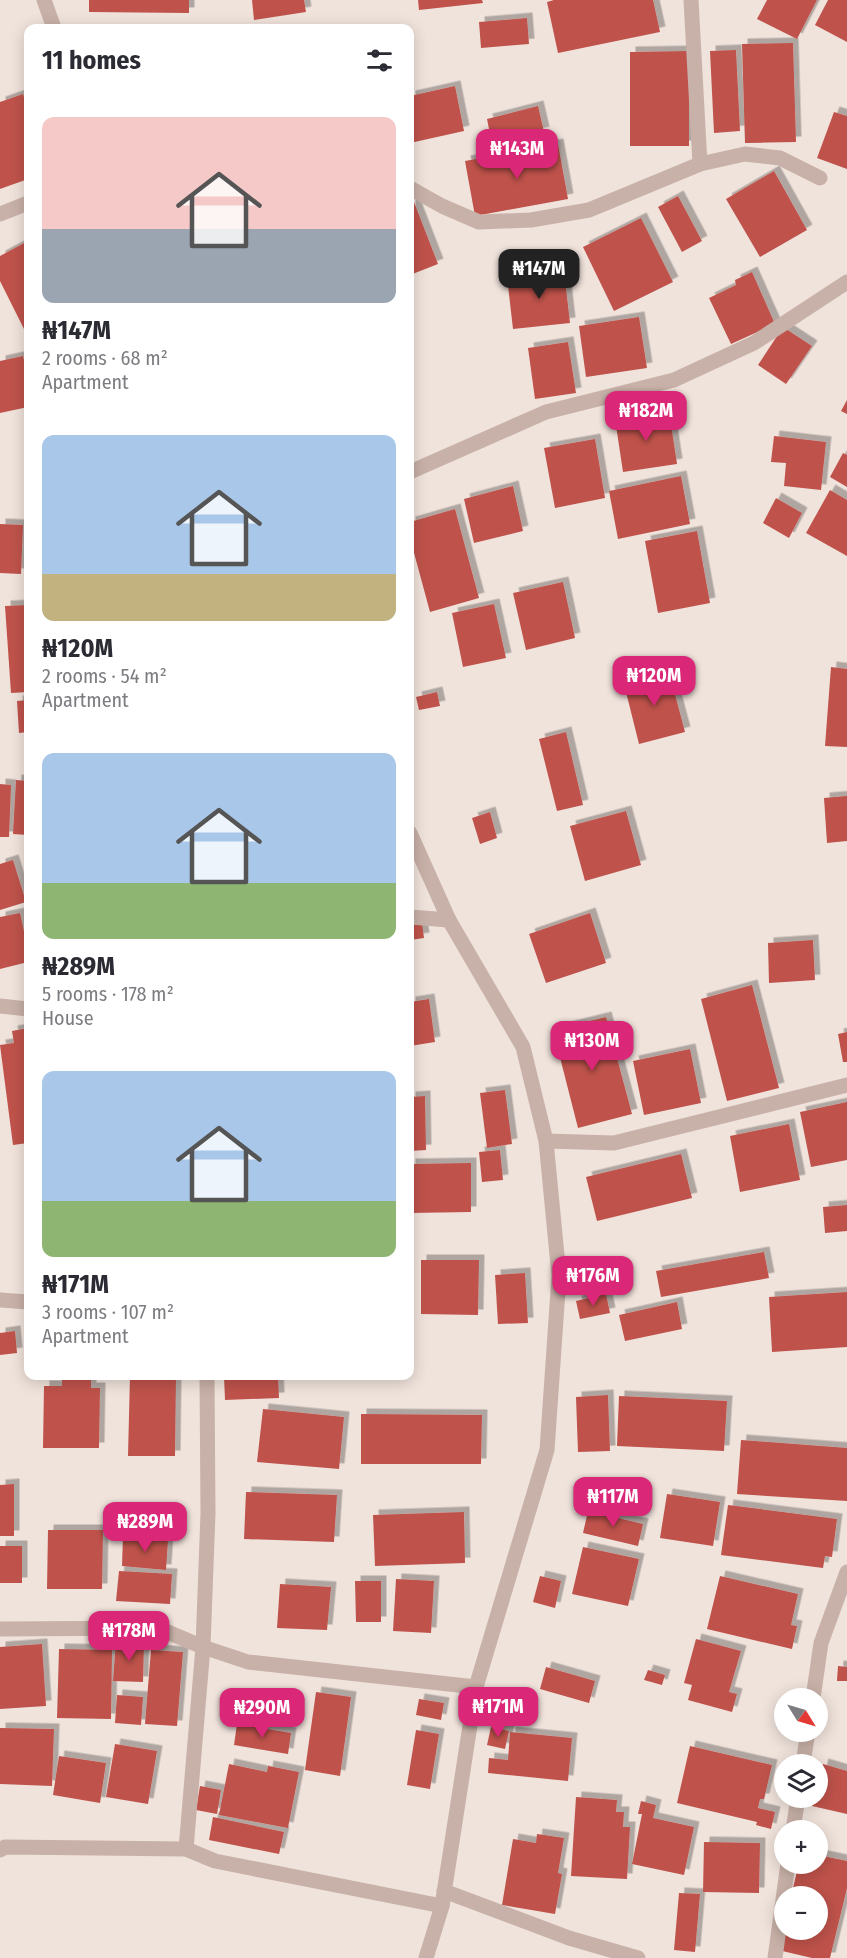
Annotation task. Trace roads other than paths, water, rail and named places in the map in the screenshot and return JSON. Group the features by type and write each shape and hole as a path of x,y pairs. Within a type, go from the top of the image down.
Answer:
{"street":[{"path":"44,0 53,24"},
{"path":"691,0 700,164"},
{"path":"414,190 442,206 480,222 531,220 589,210 700,164 745,154 780,158 820,178"},
{"path":"0,214 24,205"},
{"path":"414,470 546,412 674,380 754,343 847,282"},
{"path":"414,842 449,920 523,1047 546,1141 559,1276 547,1450 476,1687 443,1899 426,1958"},
{"path":"414,917 449,920"},
{"path":"0,1006 24,1009"},
{"path":"546,1141 614,1143 847,1085"},
{"path":"0,1300 24,1302"},
{"path":"186,1849 203,1647 208,1513 207,1380"},
{"path":"814,1688 821,1643 847,1572"},
{"path":"0,1629 158,1628 203,1647 248,1662 476,1687"},
{"path":"0,1850 5,1847 186,1849 214,1861 443,1899 638,1958"},
{"path":"775,1958 786,1874"}]}
